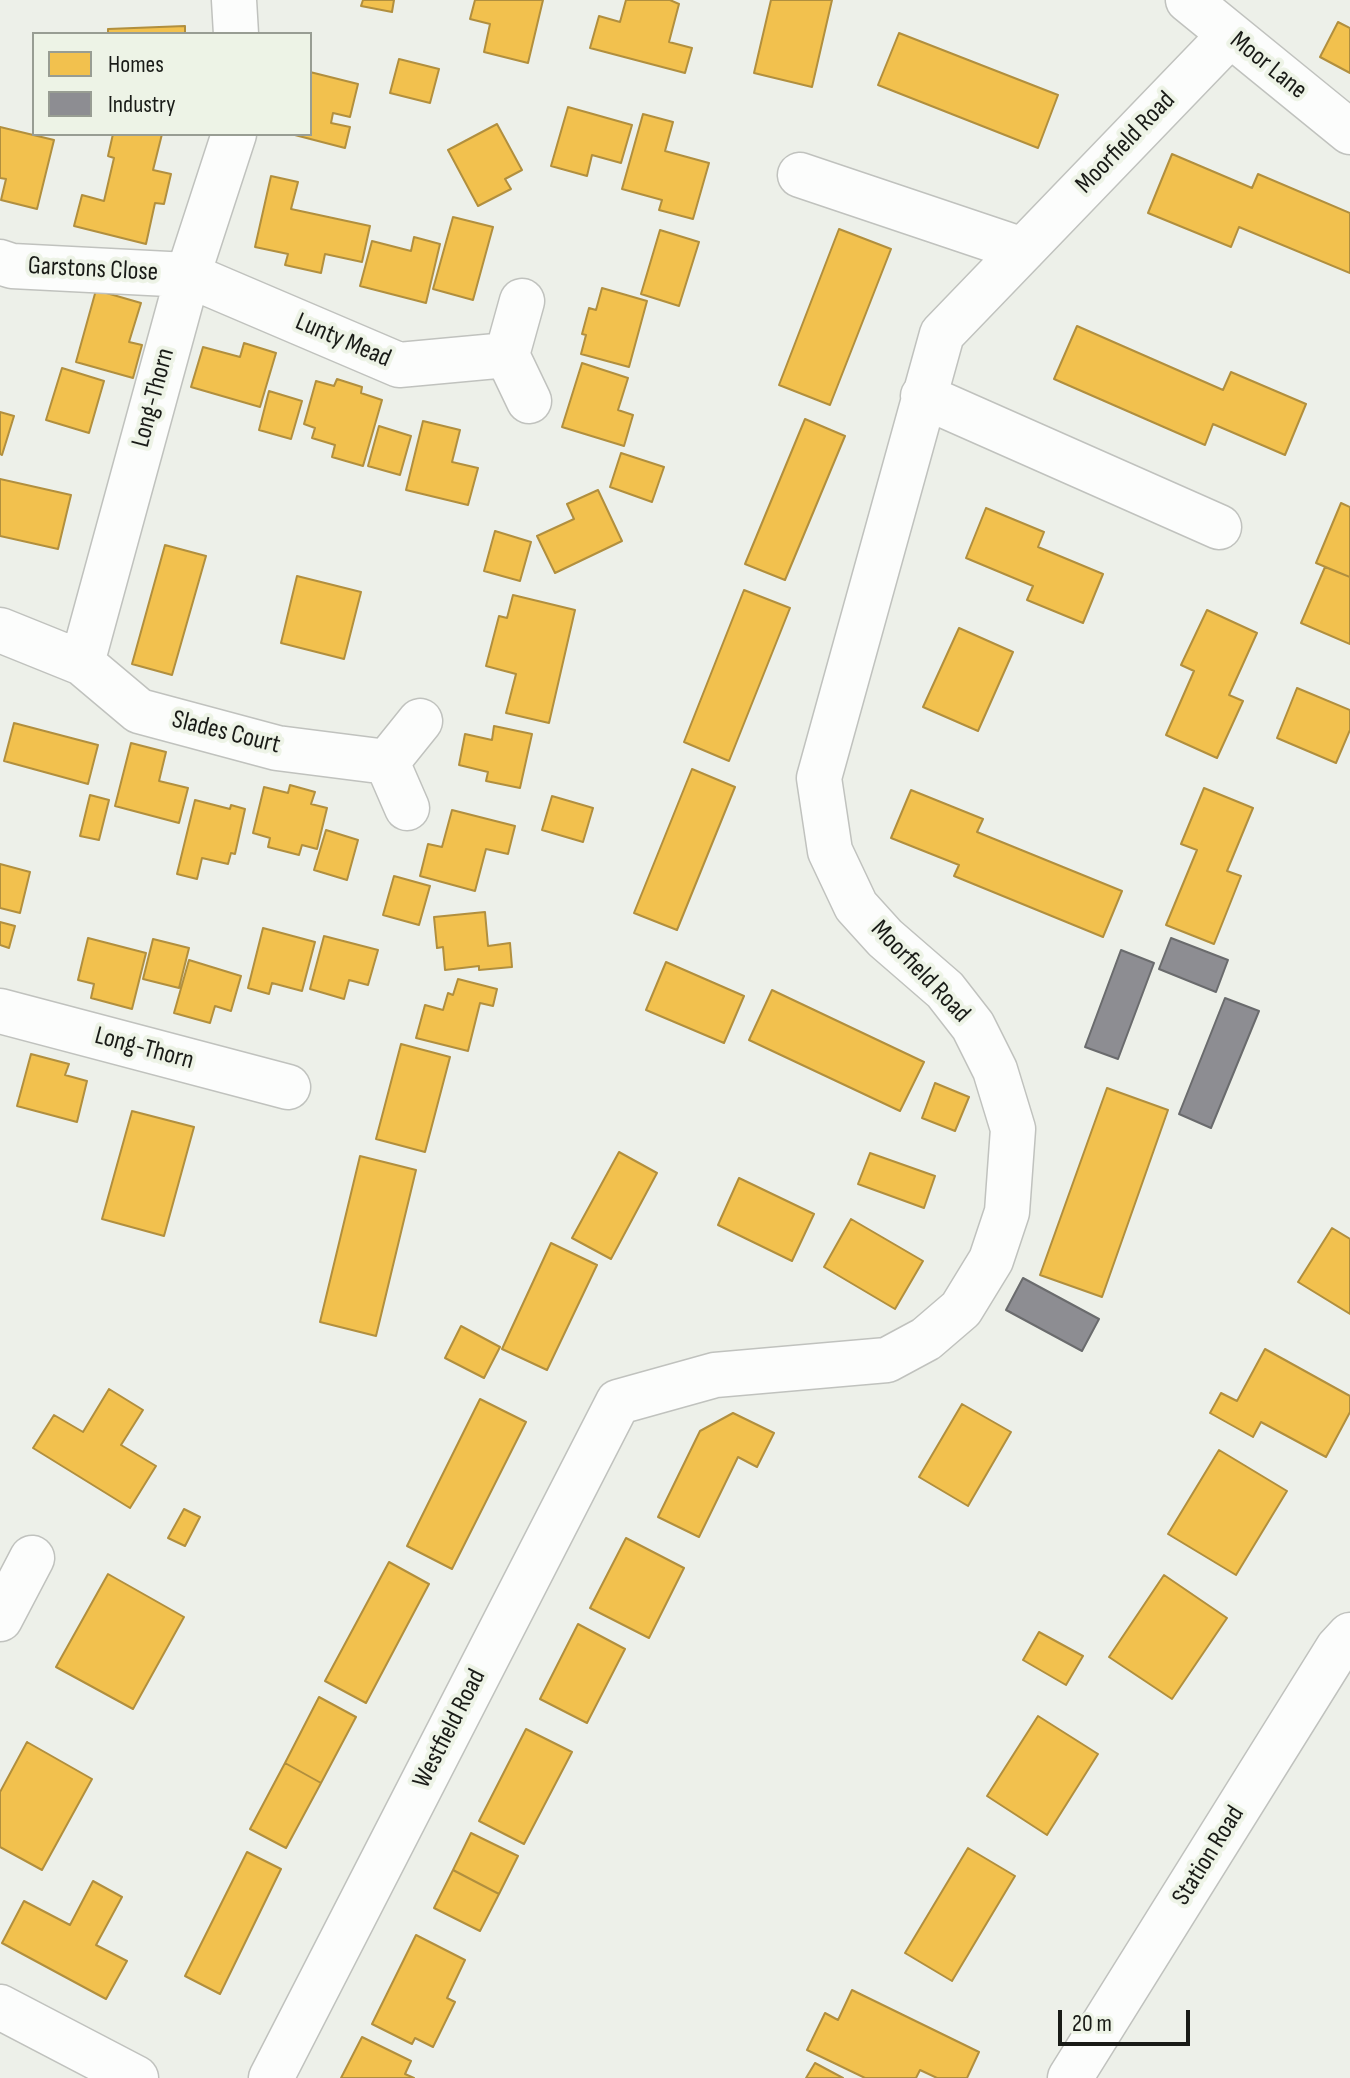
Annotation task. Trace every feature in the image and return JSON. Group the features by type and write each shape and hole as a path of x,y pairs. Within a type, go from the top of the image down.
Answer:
{"street":[{"path":"234,0 236,32"},
{"name":"Moor Lane","path":"1188,0 1350,132"},
{"name":"Moorfield Road","path":"641,1395 715,1375 887,1360 926,1339 961,1309 991,1260 1007,1212 1013,1129 995,1070 973,1026 945,990 885,938 856,906 830,851 819,778 942,334 1230,35"},
{"name":"Long-Thorn","path":"82,663 188,275 233,136"},
{"path":"800,175 1023,250"},
{"name":"Garstons Close","path":"0,262 12,266 188,275"},
{"name":"Lunty Mead","path":"188,275 399,365 507,355"},
{"path":"522,301 507,355 529,401"},
{"path":"923,396 1219,527"},
{"name":"Slades Court","path":"0,630 82,663 139,711 277,748 387,762"},
{"path":"407,808 387,762 420,721"},
{"name":"Long-Thorn","path":"0,1011 288,1087"},
{"name":"Westfield Road","path":"271,2078 618,1402 641,1395"},
{"path":"0,1619 32,1558"},
{"name":"Station Road","path":"1070,2078 1330,1662 1350,1635"},
{"path":"0,2007 136,2078"}],"building: Homes":[{"path":"363,0 394,0 392,12 361,6"},
{"path":"475,0 543,0 528,63 484,52 490,24 470,19"},
{"path":"626,0 670,0 679,4 669,42 692,48 685,73 590,48 599,16 620,22"},
{"path":"771,0 832,0 812,87 754,73"},
{"path":"1338,22 1350,28 1350,73 1320,57"},
{"path":"185,26 185,32 108,32 108,29"},
{"path":"899,33 1058,95 1038,148 878,85"},
{"path":"399,59 439,69 430,103 390,93"},
{"path":"312,72 358,84 350,117 333,113 331,123 350,127 345,148 299,136 312,136"},
{"path":"568,107 632,125 621,163 592,155 587,176 551,166"},
{"path":"643,114 673,122 665,151 709,163 693,219 659,210 662,200 622,189"},
{"path":"497,124 522,170 505,179 511,189 478,206 448,150"},
{"path":"0,127 54,140 37,209 1,200 6,179 0,178"},
{"path":"113,136 162,136 153,170 171,174 164,204 155,203 146,244 74,226 82,195 104,201 114,158 108,156"},
{"path":"1172,154 1252,188 1258,174 1350,213 1350,273 1239,227 1231,247 1148,213"},
{"path":"271,176 298,182 291,209 370,226 362,262 325,254 321,273 285,265 288,254 255,247"},
{"path":"453,217 493,227 473,300 433,289"},
{"path":"839,229 891,249 830,405 779,385"},
{"path":"660,230 699,242 679,306 641,294"},
{"path":"414,237 440,244 426,303 360,286 372,241 411,251"},
{"path":"602,288 647,301 629,367 581,354 586,335 582,334 589,308 596,310"},
{"path":"96,290 141,303 129,342 142,345 133,378 76,362"},
{"path":"1077,326 1223,390 1231,372 1306,404 1285,455 1213,424 1205,445 1054,379"},
{"path":"244,343 276,353 260,407 191,387 203,347 240,357"},
{"path":"582,363 628,378 618,410 633,415 624,446 562,427"},
{"path":"62,368 104,381 89,433 46,420"},
{"path":"337,379 362,387 361,393 382,400 363,466 332,457 335,445 312,438 315,428 304,424 316,381 334,386"},
{"path":"269,391 302,401 291,439 259,430"},
{"path":"0,412 14,416 2,455 0,454"},
{"path":"805,419 845,436 785,580 745,564"},
{"path":"423,421 460,430 452,462 478,468 468,505 406,490"},
{"path":"379,426 411,436 400,475 368,466"},
{"path":"621,453 664,467 652,502 610,487"},
{"path":"0,479 71,495 58,549 0,536"},
{"path":"598,490 622,541 555,573 537,536 574,519 567,504"},
{"path":"1341,503 1350,507 1350,577 1316,563"},
{"path":"986,508 1044,532 1038,547 1103,574 1083,623 1027,600 1033,586 966,558"},
{"path":"495,531 531,542 520,581 484,571"},
{"path":"165,545 206,556 172,675 132,664"},
{"path":"1325,567 1350,577 1350,644 1301,623"},
{"path":"297,576 361,592 344,659 281,643"},
{"path":"744,590 790,608 729,761 684,742"},
{"path":"513,595 575,610 549,723 506,713 516,674 486,666 499,616 507,618"},
{"path":"1207,610 1257,633 1229,695 1243,701 1217,758 1166,735 1194,671 1181,665"},
{"path":"959,628 1013,652 978,731 923,707"},
{"path":"1297,688 1350,710 1350,730 1336,763 1277,738"},
{"path":"14,723 98,745 88,784 4,761"},
{"path":"494,726 532,734 520,788 486,781 488,772 459,765 465,734 492,740"},
{"path":"131,743 166,752 159,781 188,788 179,823 115,806"},
{"path":"692,769 735,787 677,930 634,913"},
{"path":"290,785 315,792 311,804 327,808 317,849 302,845 299,855 268,847 270,838 253,833 264,787 288,793"},
{"path":"1204,788 1253,808 1227,871 1241,876 1214,944 1166,925 1197,850 1181,844"},
{"path":"911,790 983,819 977,832 1122,891 1103,937 954,876 959,865 891,838"},
{"path":"90,795 109,800 99,840 80,836"},
{"path":"552,796 593,808 583,842 542,830"},
{"path":"195,800 230,809 231,805 245,809 235,854 231,853 228,864 202,858 197,879 177,874"},
{"path":"452,810 515,826 508,854 486,849 475,891 420,876 428,844 442,847"},
{"path":"326,830 358,840 347,880 314,870"},
{"path":"0,864 30,872 20,913 0,908"},
{"path":"394,876 430,886 419,925 383,915"},
{"path":"485,912 488,946 510,943 512,967 479,970 479,966 445,970 443,947 437,948 434,917"},
{"path":"0,922 15,926 9,948 0,945"},
{"path":"263,928 315,942 302,991 272,983 269,994 248,988"},
{"path":"324,936 378,950 368,985 349,980 344,999 310,989"},
{"path":"88,938 146,953 132,1009 91,998 94,984 78,980"},
{"path":"153,939 189,948 179,988 143,979"},
{"path":"189,960 241,976 231,1011 215,1006 210,1023 174,1013"},
{"path":"666,962 744,996 724,1043 646,1010"},
{"path":"458,979 497,989 493,1006 480,1003 468,1051 416,1038 425,1005 443,1010 448,993 453,995"},
{"path":"772,990 924,1062 900,1111 749,1040"},
{"path":"401,1044 450,1057 425,1152 376,1139"},
{"path":"31,1054 69,1064 65,1075 87,1081 77,1122 17,1106"},
{"path":"935,1083 969,1097 955,1131 922,1118"},
{"path":"1107,1088 1168,1110 1102,1297 1040,1275"},
{"path":"132,1111 194,1127 164,1236 102,1219"},
{"path":"619,1152 657,1173 611,1259 572,1238"},
{"path":"870,1153 935,1176 924,1208 858,1184"},
{"path":"360,1156 416,1170 376,1336 320,1322"},
{"path":"739,1178 814,1214 792,1261 718,1225"},
{"path":"851,1219 923,1261 895,1309 824,1267"},
{"path":"1332,1228 1350,1239 1350,1314 1298,1282"},
{"path":"551,1243 597,1265 547,1370 502,1349"},
{"path":"461,1326 500,1347 484,1378 445,1358"},
{"path":"1265,1349 1350,1396 1350,1412 1326,1457 1261,1422 1253,1437 1210,1413 1221,1393 1237,1401"},
{"path":"109,1389 143,1410 121,1445 156,1466 130,1508 33,1448 54,1415 83,1432"},
{"path":"480,1399 526,1422 452,1569 407,1546"},
{"path":"962,1404 1011,1432 968,1506 919,1477"},
{"path":"733,1413 774,1433 757,1467 738,1457 699,1537 658,1517 700,1431"},
{"path":"1219,1450 1287,1491 1236,1575 1168,1534"},
{"path":"184,1509 200,1517 185,1546 168,1538"},
{"path":"626,1538 684,1568 649,1638 590,1608"},
{"path":"389,1562 429,1584 366,1703 325,1681"},
{"path":"108,1574 184,1617 133,1709 56,1667"},
{"path":"1164,1575 1227,1618 1172,1699 1109,1657"},
{"path":"578,1624 625,1649 587,1723 540,1699"},
{"path":"1039,1632 1083,1656 1066,1685 1023,1660"},
{"path":"319,1697 356,1717 321,1783 285,1763"},
{"path":"1038,1716 1098,1754 1047,1835 987,1796"},
{"path":"526,1729 572,1752 524,1844 479,1821"},
{"path":"27,1742 92,1779 42,1870 0,1847 0,1792"},
{"path":"285,1763 321,1783 286,1848 250,1829"},
{"path":"471,1833 518,1856 499,1894 453,1870"},
{"path":"968,1848 1015,1876 952,1981 905,1953"},
{"path":"247,1852 281,1869 220,1994 185,1976"},
{"path":"453,1870 499,1894 480,1931 434,1908"},
{"path":"93,1881 122,1897 96,1945 127,1961 106,1999 2,1943 24,1901 70,1925"},
{"path":"416,1935 465,1960 447,1998 455,2002 433,2047 415,2038 412,2044 372,2024"},
{"path":"852,1990 979,2052 967,2078 937,2078 920,2070 916,2078 865,2078 807,2050 825,2013 838,2020"},
{"path":"362,2037 411,2061 405,2074 414,2078 341,2078"},
{"path":"815,2063 843,2078 806,2078"}],"building: Industry":[{"path":"1171,938 1228,960 1216,992 1159,969"},
{"path":"1121,950 1154,963 1118,1059 1085,1047"},
{"path":"1225,998 1259,1011 1211,1128 1179,1114"},
{"path":"1023,1278 1099,1319 1082,1351 1006,1310"}]}
